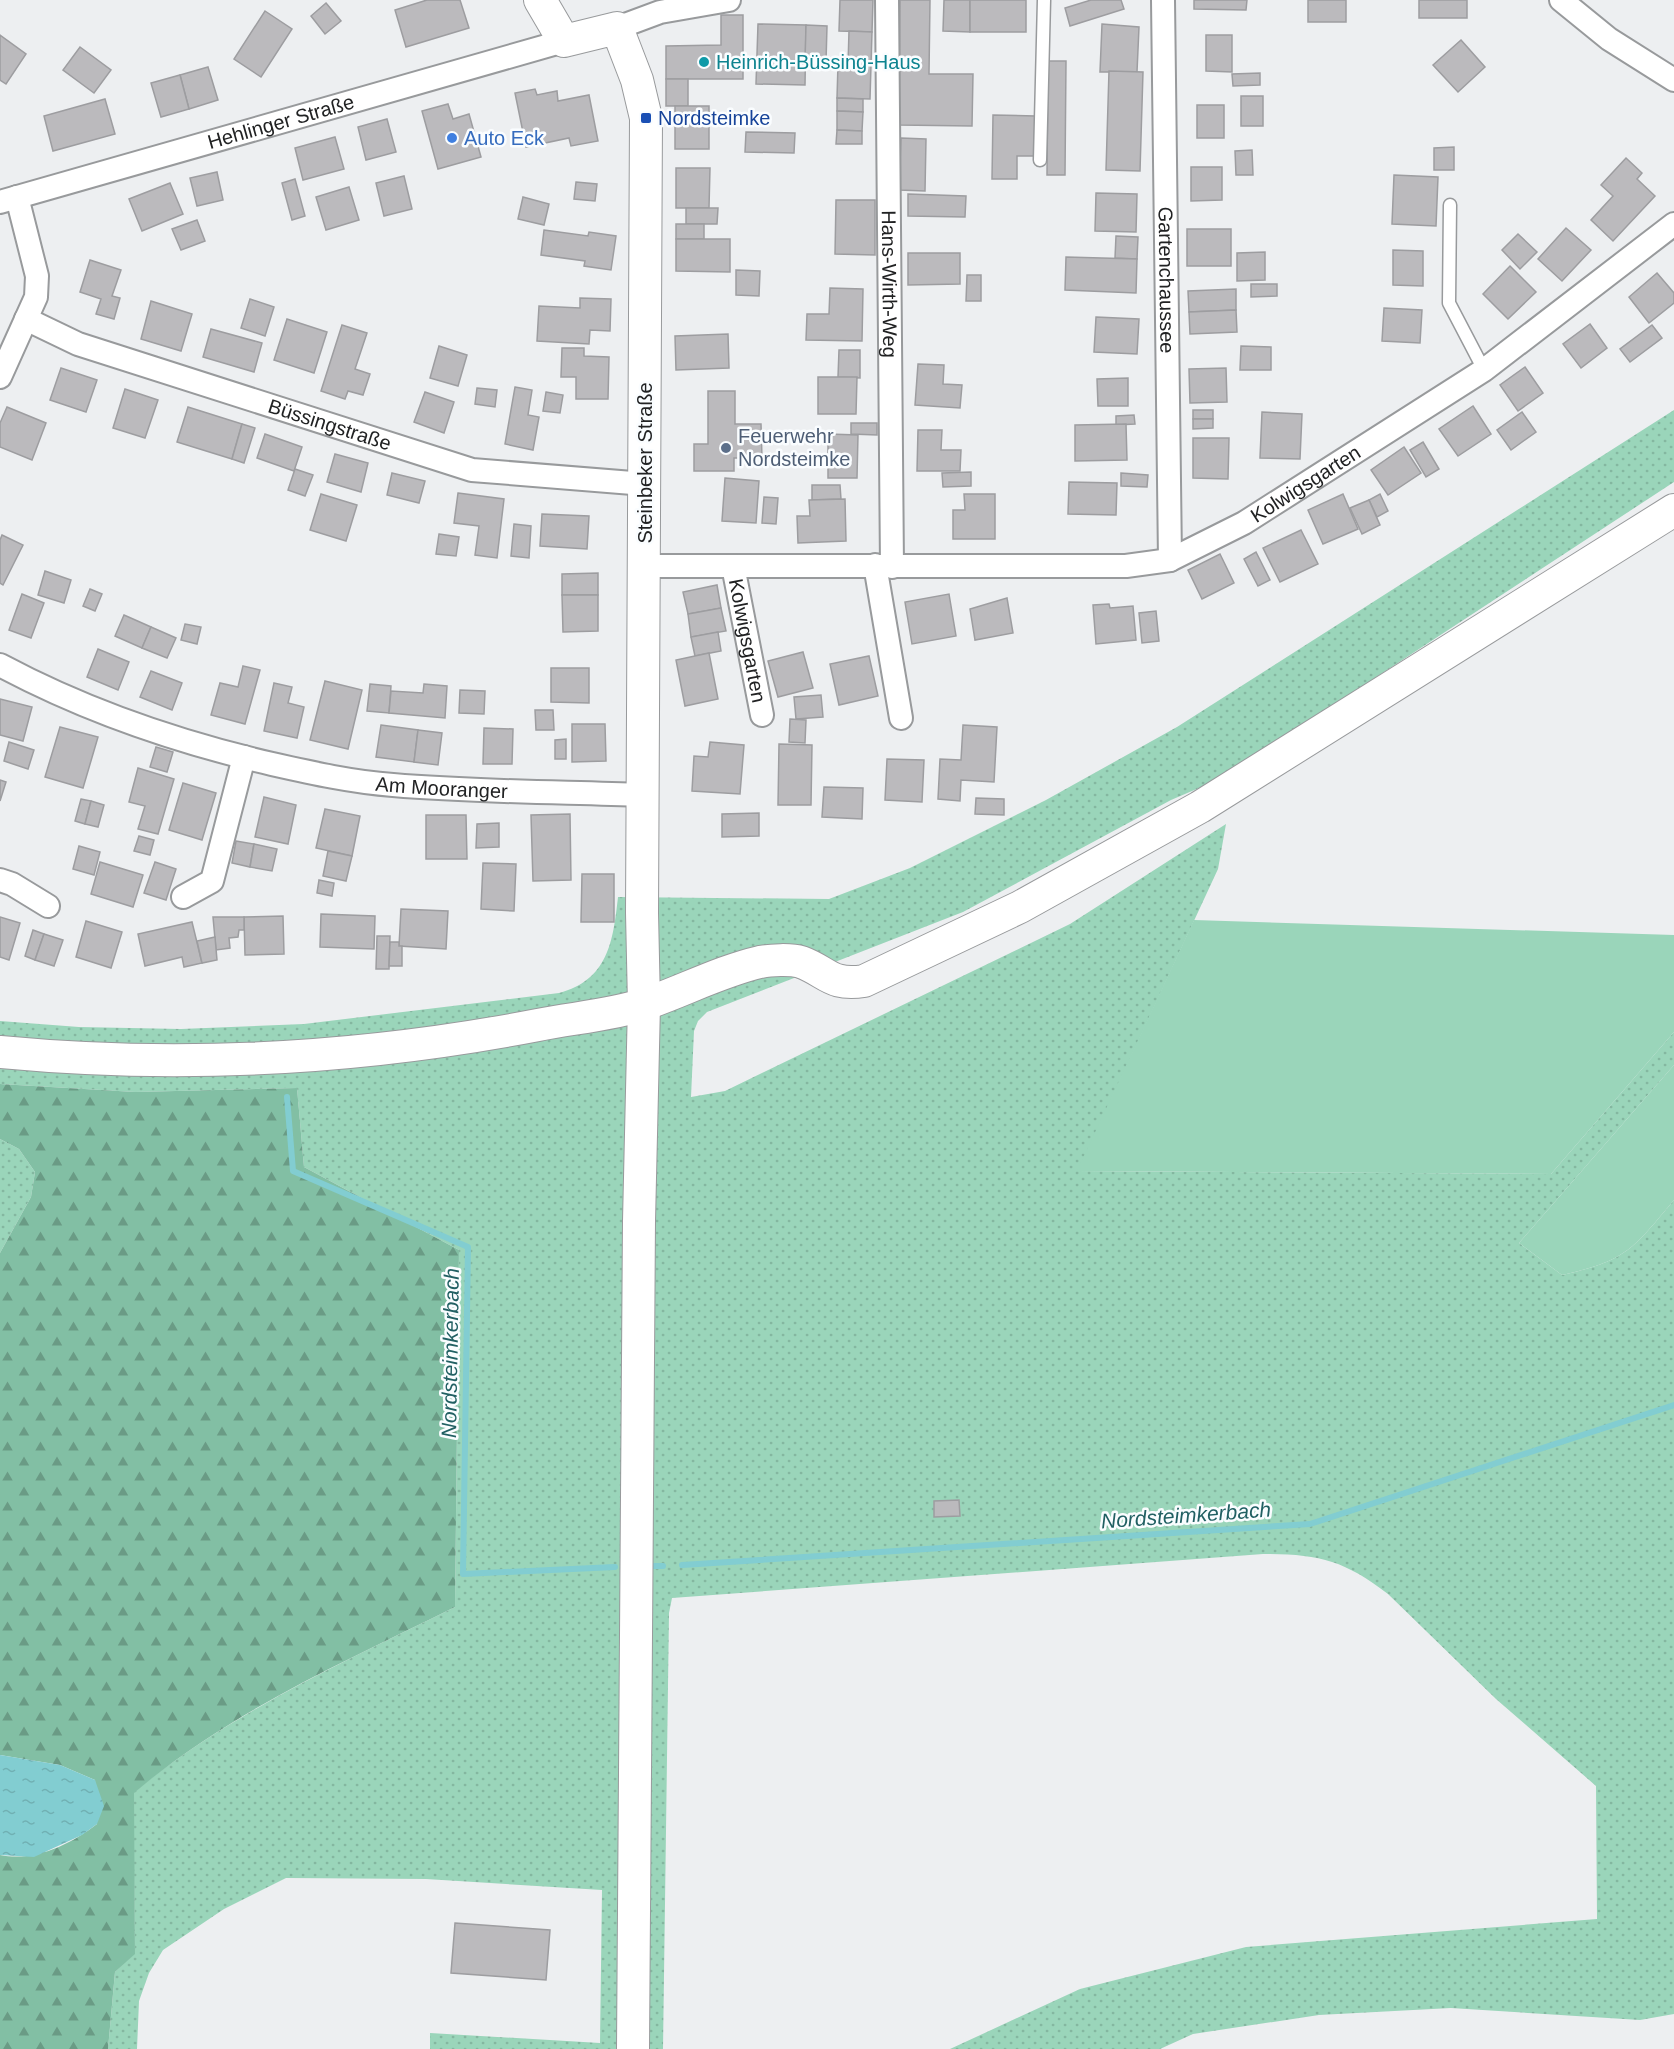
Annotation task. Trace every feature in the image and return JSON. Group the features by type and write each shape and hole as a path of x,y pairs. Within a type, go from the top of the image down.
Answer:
{"street":[{"path":"540,0 564,40 617,28 661,6 729,0"},
{"name":"Hans-Wirth-Weg","path":"884,566 887,0"},
{"name":"Gartenchaussee","path":"1163,0 1170,560"},
{"path":"1574,5 1609,39 1674,80"},
{"name":"Steinbeker Straße","path":"617,28 637,80 646,118 644,1004 639,1221 633,2049"},
{"name":"Hehlinger Straße","path":"8,200 564,40"},
{"path":"0,377 36,297 37,276 8,200"},
{"name":"Kolwigsgarten","path":"645,566 1126,566 1170,560 1244,523 1484,370 1674,224"},
{"name":"Büssingstraße","path":"26,319 78,344 472,470 645,484"},
{"path":"0,1052 88,1059 169,1061 303,1055 494,1034 644,1004 672,992 762,962 800,962 846,984 864,981 1020,908 1200,807 1674,510"},
{"name":"Kolwigsgarten","path":"733,566 762,715"},
{"path":"884,566 901,718"},
{"name":"Am Mooranger","path":"0,665 43,688 119,720 244,757 327,776 392,785 643,795"},
{"path":"183,897 212,881 244,757"},
{"path":"0,880 12,884 48,906"}],"lane":[{"path":"1040,160 1044,0"},
{"path":"1450,205 1449,303 1484,370"}],"green space":[{"path":"1674,410 1674,482 1358,689 1206,785 1171,800 963,912 707,1012 698,1021 694,1031 691,1097 725,1091 1070,924 1226,824 1218,869 1078,1171 1551,1174 1674,1032 1674,1065 1519,1243 1562,1275 1584,1270 1627,1251 1674,1200 1674,2014 1640,2020 1451,2008 1319,2015 1193,2034 1160,2049 950,2049 1080,1989 1246,1947 1597,1919 1596,1786 1496,1699 1388,1594 1358,1573 1330,1561 1300,1555 1263,1554 672,1598 669,1613 663,2049 430,2049 430,2033 600,2043 602,1890 426,1879 286,1878 224,1909 163,1950 149,1973 139,2001 137,2049 108,2049 115,1972 135,1953 133,1793 170,1764 248,1713 455,1607 459,1250 304,1167 297,1088 135,1092 0,1084 0,1021 79,1027 181,1029 304,1024 559,993 588,979 598,969 610,944 618,897 829,899 910,868 1046,800 1177,727"},
{"path":"1194,920 1674,935 1674,1032 1551,1174 1077,1171"},
{"path":"1674,1065 1674,1200 1627,1251 1601,1264 1562,1275 1519,1243"},
{"path":"0,1084 135,1092 297,1088 304,1167 459,1250 455,1607 288,1690 248,1713 171,1764 134,1793 135,1954 115,1972 108,2049 0,2049 0,1855 13,1857 39,1854 75,1839 97,1824 95,1780 60,1765 0,1755 0,1253 31,1197 35,1172 19,1149 0,1139"},
{"path":"0,1139 19,1149 35,1172 31,1197 0,1253"}],"water":[{"path":"0,1755 60,1765 95,1780 104,1806 97,1824 82,1835 34,1857 0,1855"}],"building":[{"path":"427,0 460,0 469,28 406,47 395,10"},
{"path":"840,0 873,0 872,32 839,31"},
{"path":"900,0 930,0 929,74 973,74 972,126 899,125"},
{"path":"944,0 970,0 970,32 943,31"},
{"path":"970,0 1026,0 1026,32 970,32"},
{"path":"1091,0 1121,0 1124,9 1070,26 1065,8"},
{"path":"1194,0 1247,0 1246,10 1194,9"},
{"path":"1308,0 1346,0 1346,22 1308,22"},
{"path":"1419,0 1467,0 1467,18 1419,18"},
{"path":"326,3 341,21 325,34 311,16"},
{"path":"265,11 292,29 261,77 234,59"},
{"name":"Heinrich-Büssing-Haus","path":"721,15 743,15 743,79 666,79 666,46 721,45"},
{"path":"758,24 806,25 805,85 756,84"},
{"path":"1102,24 1139,27 1137,72 1100,72"},
{"path":"806,25 827,26 826,62 805,61"},
{"path":"849,31 872,32 871,65 848,65"},
{"path":"0,35 26,54 6,84 0,80"},
{"path":"1206,35 1232,35 1232,72 1206,71"},
{"path":"1461,40 1485,67 1458,92 1433,65"},
{"path":"80,47 111,70 94,93 63,70"},
{"path":"1048,61 1066,61 1065,175 1047,175"},
{"path":"838,64 871,65 870,99 837,98"},
{"path":"208,67 218,100 189,109 180,75"},
{"path":"1109,71 1143,72 1140,171 1106,170"},
{"path":"1260,73 1260,85 1233,86 1232,74"},
{"path":"180,75 189,109 161,117 151,83"},
{"path":"666,79 688,79 688,106 666,106"},
{"path":"535,89 537,95 557,91 558,101 589,95 598,141 571,146 569,138 526,147 515,93"},
{"path":"1241,96 1263,96 1263,126 1241,126"},
{"path":"837,98 863,99 863,112 837,111"},
{"path":"105,99 115,134 53,151 44,116"},
{"name":"Auto Eck","path":"448,104 453,119 469,114 481,157 438,169 422,111"},
{"path":"1197,105 1224,105 1224,138 1197,138"},
{"path":"675,106 709,106 709,149 675,149"},
{"path":"837,111 863,112 862,131 837,130"},
{"path":"993,115 1035,116 1034,156 1017,156 1017,179 992,179"},
{"path":"387,119 396,152 366,160 358,127"},
{"path":"837,130 862,131 862,144 836,144"},
{"path":"746,132 795,133 794,153 745,152"},
{"path":"335,137 344,169 303,180 295,148"},
{"path":"901,138 926,139 925,191 899,190"},
{"path":"1454,147 1454,170 1434,170 1434,148"},
{"path":"1252,150 1253,175 1236,175 1235,151"},
{"path":"1626,158 1642,173 1637,179 1655,196 1613,241 1591,220 1613,196 1601,185"},
{"path":"1191,167 1222,167 1222,200 1191,201"},
{"path":"676,168 710,168 709,208 676,208"},
{"path":"217,172 223,200 197,206 190,178"},
{"path":"1394,175 1438,177 1436,226 1392,224"},
{"path":"404,176 412,209 384,216 376,183"},
{"path":"295,179 305,216 292,220 282,183"},
{"path":"576,182 597,184 595,201 574,199"},
{"path":"170,183 183,214 142,231 129,199"},
{"path":"349,187 359,220 326,230 316,197"},
{"path":"1096,193 1137,194 1136,232 1095,231"},
{"path":"908,194 966,196 965,217 908,216"},
{"path":"523,197 549,204 544,225 518,219"},
{"path":"836,200 875,200 875,255 835,254"},
{"path":"686,208 718,208 717,224 686,224"},
{"path":"197,220 205,241 181,250 172,229"},
{"path":"676,224 704,224 704,239 676,239"},
{"path":"1566,228 1591,250 1562,281 1538,259"},
{"path":"1187,229 1231,229 1231,266 1187,266"},
{"path":"544,230 588,236 589,232 616,236 611,270 584,266 585,261 541,255"},
{"path":"1518,234 1537,252 1520,269 1502,250"},
{"path":"1116,236 1138,237 1137,259 1115,258"},
{"path":"676,239 730,239 730,272 676,271"},
{"path":"1393,250 1423,251 1423,286 1393,285"},
{"path":"1265,252 1265,280 1237,281 1237,253"},
{"path":"908,253 960,253 960,284 908,285"},
{"path":"1066,257 1137,259 1136,293 1065,290"},
{"path":"90,260 121,270 112,296 120,298 114,319 96,314 101,299 80,292"},
{"path":"1510,266 1536,292 1508,319 1483,294"},
{"path":"736,270 760,271 759,296 736,295"},
{"path":"1657,273 1674,293 1674,303 1649,323 1629,297"},
{"path":"967,275 981,275 981,301 966,301"},
{"path":"1251,284 1277,284 1277,296 1251,297"},
{"path":"830,288 863,289 862,341 806,340 807,314 829,314"},
{"path":"1236,289 1236,310 1189,312 1188,291"},
{"path":"580,298 611,299 610,331 590,330 589,344 537,341 539,306 580,308"},
{"path":"250,299 274,307 265,336 241,328"},
{"path":"151,301 192,314 181,351 141,339"},
{"path":"1384,308 1422,310 1420,343 1382,341"},
{"path":"1236,310 1237,332 1190,334 1189,312"},
{"path":"1096,317 1139,319 1137,354 1094,352"},
{"path":"287,319 327,332 314,373 274,360"},
{"path":"1590,324 1607,348 1581,368 1563,344"},
{"path":"342,325 367,333 355,369 370,374 363,395 348,391 345,399 321,391"},
{"path":"1652,325 1662,338 1630,362 1620,349"},
{"path":"211,329 262,343 254,372 203,357"},
{"path":"728,334 729,368 676,370 675,336"},
{"path":"439,346 467,355 458,386 430,378"},
{"path":"1241,346 1271,347 1271,370 1240,370"},
{"path":"562,348 584,348 584,356 609,357 608,399 576,399 576,377 561,377"},
{"path":"839,350 860,350 860,378 838,377"},
{"path":"918,364 944,365 943,384 962,385 960,408 915,405"},
{"path":"1525,367 1543,393 1518,411 1500,385"},
{"path":"61,368 97,380 86,412 50,400"},
{"path":"1226,368 1227,402 1190,403 1189,369"},
{"path":"818,377 857,377 856,414 818,414"},
{"path":"1128,378 1128,406 1098,406 1097,379"},
{"path":"515,387 532,390 528,415 539,417 533,450 505,444"},
{"path":"477,388 497,390 495,407 475,404"},
{"path":"125,389 158,400 145,438 113,428"},
{"path":"708,391 735,391 735,424 761,424 762,458 734,458 734,471 694,471 694,444 708,444"},
{"path":"425,392 454,402 444,433 414,422"},
{"path":"546,392 563,395 560,413 543,411"},
{"path":"1473,406 1491,434 1458,456 1439,429"},
{"path":"7,407 46,423 32,460 0,447 0,423"},
{"path":"188,407 242,424 232,459 177,442"},
{"path":"1193,410 1213,410 1213,419 1193,419"},
{"path":"1262,412 1302,414 1300,459 1260,458"},
{"path":"1522,412 1536,432 1511,450 1497,430"},
{"path":"1134,415 1135,424 1116,425 1116,416"},
{"path":"1193,419 1213,419 1213,428 1193,429"},
{"path":"851,423 877,423 877,435 851,434"},
{"path":"242,424 255,428 244,463 232,459"},
{"path":"1126,424 1127,460 1075,461 1075,425"},
{"path":"918,430 942,430 941,450 961,450 960,471 917,471"},
{"path":"265,434 302,447 294,471 257,458"},
{"path":"828,434 858,435 857,478 828,478"},
{"path":"1193,438 1229,438 1228,479 1193,478"},
{"path":"1423,442 1439,469 1426,477 1410,450"},
{"path":"1404,447 1421,473 1388,495 1371,470"},
{"path":"335,454 368,463 361,492 327,482"},
{"path":"295,469 313,475 305,496 288,490"},
{"path":"971,472 971,486 943,487 942,473"},
{"path":"392,473 425,481 419,503 387,495"},
{"path":"1121,473 1148,475 1147,487 1121,486"},
{"path":"725,478 759,481 756,523 722,521"},
{"path":"1069,482 1117,483 1116,515 1068,514"},
{"path":"812,485 840,485 841,499 812,500"},
{"path":"458,493 504,499 497,558 475,555 479,526 454,523"},
{"path":"321,494 357,505 346,541 310,530"},
{"path":"964,494 995,494 995,539 953,539 953,510 965,510"},
{"path":"1343,494 1358,529 1323,544 1308,510"},
{"path":"1380,494 1388,511 1377,517 1369,500"},
{"path":"764,497 778,498 776,524 762,523"},
{"path":"845,499 846,541 798,543 797,516 810,516 809,500"},
{"path":"1369,500 1380,525 1362,534 1350,508"},
{"path":"542,514 589,516 587,549 540,546"},
{"path":"514,524 531,526 529,558 511,556"},
{"path":"1301,530 1318,564 1280,582 1263,548"},
{"path":"439,534 459,537 456,556 436,554"},
{"path":"2,535 23,545 3,585 0,583"},
{"path":"1256,552 1270,580 1258,586 1244,559"},
{"path":"1220,554 1234,583 1202,599 1188,570"},
{"path":"45,571 71,580 64,603 38,595"},
{"path":"598,573 598,595 562,595 562,574"},
{"path":"717,585 721,608 688,614 683,592"},
{"path":"90,589 102,594 95,611 83,606"},
{"path":"22,594 44,603 31,638 9,630"},
{"path":"949,594 956,636 912,644 905,602"},
{"path":"562,595 598,595 598,631 563,632"},
{"path":"1007,598 1013,633 975,640 970,609"},
{"path":"1109,604 1110,608 1133,606 1136,640 1096,644 1093,605"},
{"path":"721,608 726,631 691,637 688,614"},
{"path":"1156,611 1159,641 1142,643 1139,613"},
{"path":"124,615 151,627 142,648 115,636"},
{"path":"185,624 201,627 197,644 181,640"},
{"path":"151,627 176,638 167,658 142,648"},
{"path":"718,632 721,651 695,656 691,637"},
{"path":"98,649 129,662 118,690 87,677"},
{"path":"803,652 813,688 778,697 768,661"},
{"path":"709,653 718,699 685,706 676,660"},
{"path":"869,656 878,696 839,705 830,664"},
{"path":"243,666 260,670 245,724 211,715 220,683 238,687"},
{"path":"551,668 589,668 589,703 551,702"},
{"path":"151,671 182,683 172,710 140,697"},
{"path":"325,681 362,690 348,749 310,740"},
{"path":"274,683 292,687 288,703 304,707 297,738 264,731"},
{"path":"370,684 391,686 389,713 367,711"},
{"path":"424,684 447,686 445,718 389,713 391,691 423,693"},
{"path":"460,690 485,691 484,714 459,713"},
{"path":"821,695 823,717 796,719 794,697"},
{"path":"0,699 32,707 23,741 0,735"},
{"path":"535,710 553,710 554,730 536,730"},
{"path":"790,719 806,720 805,743 789,742"},
{"path":"572,724 605,724 606,761 572,762"},
{"path":"381,725 418,730 414,762 376,757"},
{"path":"963,725 997,727 994,782 961,780 960,801 938,799 940,759 961,760"},
{"path":"60,727 98,737 83,788 45,777"},
{"path":"484,728 513,729 512,764 483,764"},
{"path":"418,730 442,733 438,765 414,762"},
{"path":"566,739 566,759 555,759 555,740"},
{"path":"9,742 34,750 28,769 4,761"},
{"path":"710,742 744,745 740,794 692,791 694,756 708,757"},
{"path":"779,744 812,745 811,805 778,805"},
{"path":"156,747 173,752 167,772 150,767"},
{"path":"887,759 924,760 922,802 885,800"},
{"path":"138,768 174,779 158,834 138,829 145,806 129,802"},
{"path":"0,780 6,782 0,801"},
{"path":"183,783 216,793 202,840 169,830"},
{"path":"824,787 863,788 862,819 822,817"},
{"path":"264,797 296,805 288,844 255,837"},
{"path":"976,798 1004,799 1004,815 975,814"},
{"path":"81,799 91,801 85,824 75,821"},
{"path":"91,801 104,805 98,827 85,824"},
{"path":"325,809 360,816 352,856 316,848"},
{"path":"759,813 759,836 722,837 722,814"},
{"path":"570,814 571,880 533,881 531,815"},
{"path":"426,815 466,815 467,859 426,859"},
{"path":"499,823 499,847 476,848 477,824"},
{"path":"139,836 154,840 150,855 134,851"},
{"path":"236,841 254,844 250,867 232,863"},
{"path":"254,844 277,849 272,871 250,867"},
{"path":"79,846 100,852 94,875 73,869"},
{"path":"328,851 352,856 346,881 323,876"},
{"path":"100,862 143,875 133,907 91,894"},
{"path":"155,862 176,869 166,900 144,893"},
{"path":"483,863 516,864 514,911 481,909"},
{"path":"582,874 614,874 614,922 581,922"},
{"path":"319,880 334,883 332,896 317,893"},
{"path":"401,909 448,911 446,949 399,946"},
{"path":"321,914 375,916 374,949 320,947"},
{"path":"283,916 284,954 245,955 244,917"},
{"path":"0,917 20,923 9,960 0,957"},
{"path":"213,917 244,917 244,930 239,930 238,937 229,938 230,948 216,950"},
{"path":"86,921 122,932 111,968 76,957"},
{"path":"192,922 202,963 184,967 182,957 145,966 138,934"},
{"path":"33,930 44,934 35,960 25,956"},
{"path":"44,934 63,940 54,966 35,960"},
{"path":"377,936 390,936 389,969 376,969"},
{"path":"215,937 217,960 202,963 197,941"},
{"path":"390,942 399,942 399,946 402,946 402,966 389,966"},
{"path":"959,1500 960,1516 934,1517 934,1501"},
{"path":"455,1923 550,1930 546,1980 451,1973"}],"waterway":[{"name":"Nordsteimkerbach","path":"287,1097 293,1171 468,1247 463,1574 615,1567"},
{"name":"Nordsteimkerbach","path":"682,1565 1310,1524 1674,1405"},
{"name":"Nordsteimkerbach","path":"653,1566 663,1566"}],"place":[{"name":"Heinrich-Büssing-Haus","path":"704,62"},
{"name":"Nordsteimke","path":"646,118"},
{"name":"Auto Eck","path":"452,138"},
{"name":"Feuerwehr Nordsteimke","path":"726,448"}]}
